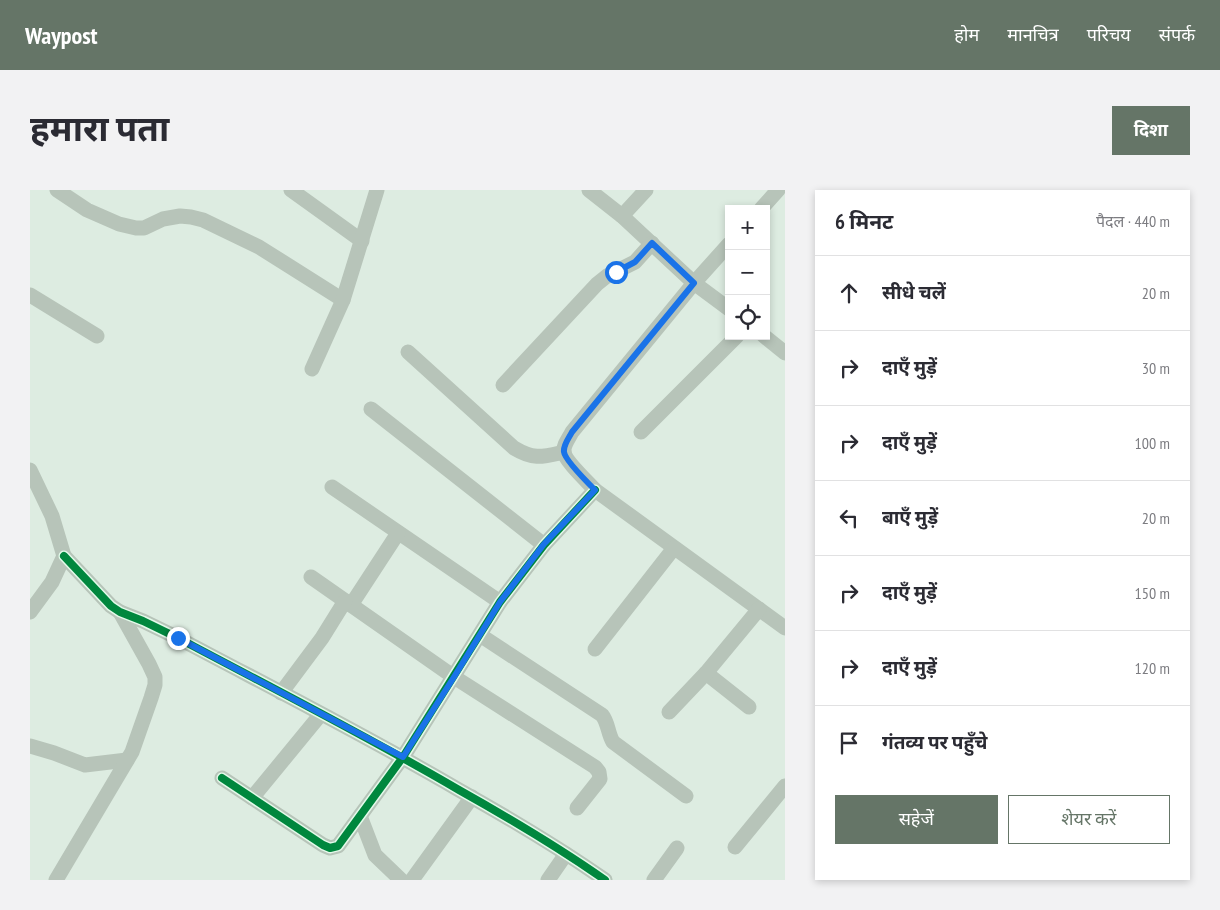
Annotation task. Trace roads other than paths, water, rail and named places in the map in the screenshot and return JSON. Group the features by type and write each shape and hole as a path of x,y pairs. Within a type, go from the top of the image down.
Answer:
{"street":[{"path":"57,190 87,210 120,224 136,228 144,228 163,219 180,216 203,220 259,247 343,300"},
{"path":"291,190 362,241"},
{"path":"312,369 343,300 377,190"},
{"path":"589,190 622,216 694,283 725,306"},
{"path":"622,216 646,190"},
{"path":"765,205 778,190"},
{"path":"503,385 597,284 607,276 635,262 652,243"},
{"path":"725,248 694,283 572,432 565,445 564,452 569,461 595,490 785,628"},
{"path":"30,295 97,336"},
{"path":"641,432 733,340"},
{"path":"769,340 785,353"},
{"path":"408,352 514,448 534,456 564,452"},
{"path":"370,409 544,544"},
{"path":"30,470 52,516 64,556 89,585 111,606 120,612 178,638 403,757 530,831 604,880"},
{"path":"332,487 500,602"},
{"path":"222,778 316,840 330,848 338,846 403,757 500,602 544,544 595,490"},
{"path":"281,693 398,532"},
{"path":"595,649 674,548"},
{"path":"30,612 52,582 64,556"},
{"path":"311,577 454,677 596,767 600,779 577,808"},
{"path":"669,712 706,673 759,609"},
{"path":"56,880 132,752 155,684 155,677 149,664 120,612"},
{"path":"480,635 602,716 605,719 612,742 686,796"},
{"path":"706,673 749,707"},
{"path":"252,798 321,714"},
{"path":"30,746 85,765 127,760"},
{"path":"736,847 785,786"},
{"path":"412,880 472,797"},
{"path":"360,816 375,855 401,880"},
{"path":"654,880 677,848"},
{"path":"548,880 566,854"}]}
